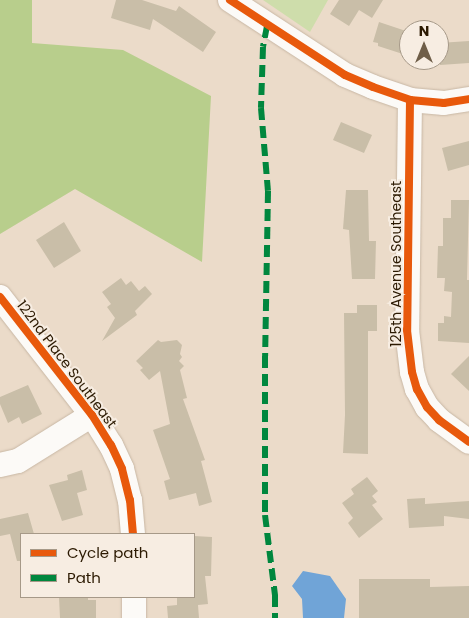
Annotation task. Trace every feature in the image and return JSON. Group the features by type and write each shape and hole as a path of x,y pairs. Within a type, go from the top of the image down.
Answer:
{"street":[{"path":"230,0 345,75 410,100 444,102 469,99"},
{"name":"125th Avenue Southeast","path":"410,100 408,348 417,389 427,407 439,420 469,442"},
{"name":"122nd Place Southeast","path":"0,297 92,415 112,446 122,469 130,500 133,533"},
{"path":"0,465 18,461 92,415"},
{"path":"134,598 134,618"}],"green space":[{"path":"0,0 32,0 32,43 123,50 211,96 202,262 75,189 0,234"},
{"path":"263,0 328,0 310,32"}],"water":[{"path":"303,571 330,576 346,599 344,618 303,618 302,599 292,586"}],"building":[{"path":"116,0 142,0 176,11 179,6 216,32 203,52 153,19 150,30 111,18"},
{"path":"339,0 383,0 372,18 359,10 349,26 330,14"},
{"path":"379,22 399,29 399,53 378,46 378,43 373,42"},
{"path":"469,41 469,63 449,64 449,42"},
{"path":"341,122 372,135 364,153 333,140"},
{"path":"469,141 469,165 448,171 442,148"},
{"path":"346,190 368,190 369,241 376,241 375,279 352,279 349,230 343,229"},
{"path":"451,200 469,200 467,280 469,280 469,343 438,341 438,323 444,323 444,316 451,317 452,292 444,291 445,278 437,278 438,246 443,246 443,218 451,218"},
{"path":"64,222 81,251 54,268 36,240"},
{"path":"121,278 126,285 131,281 139,291 145,286 152,294 135,311 137,315 102,341 115,318 107,307 111,304 102,292"},
{"path":"357,305 377,305 377,331 368,331 368,454 343,453 345,415 344,313 357,313"},
{"path":"158,340 161,342 177,340 182,345 180,354 182,357 179,361 184,366 180,370 187,398 183,399 205,460 201,461 212,502 199,506 196,493 169,500 164,481 170,479 153,430 170,424 160,371 149,380 140,370 143,368 136,361"},
{"path":"469,356 469,391 451,374"},
{"path":"28,385 42,414 22,424 19,417 8,423 0,404 0,397"},
{"path":"82,470 87,490 77,493 83,515 62,521 49,485 68,480 67,475"},
{"path":"367,477 378,491 372,496 377,502 372,505 383,519 359,538 348,523 353,518 342,503 354,494 351,489"},
{"path":"425,498 425,504 469,501 469,519 444,516 444,526 409,528 407,499"},
{"path":"28,513 34,533 20,533 20,561 17,561 10,534 0,536 0,519"},
{"path":"195,536 212,537 211,576 205,576 208,604 198,605 199,618 168,618 167,606 177,605 177,598 195,598"},
{"path":"359,579 430,579 430,587 469,586 469,618 359,618"},
{"path":"59,598 88,598 88,600 96,600 96,618 60,618"}],"marked path":[{"path":"267,26 263,47 261,108 268,191 265,515 275,595 275,618"}],"cycle path":[{"path":"230,0 345,75 373,87 410,100 444,103 469,99"},
{"path":"410,100 407,330 412,372 417,389 427,407 439,420 469,442"},
{"path":"0,297 92,415 111,445 122,469 130,500 133,533"}]}
